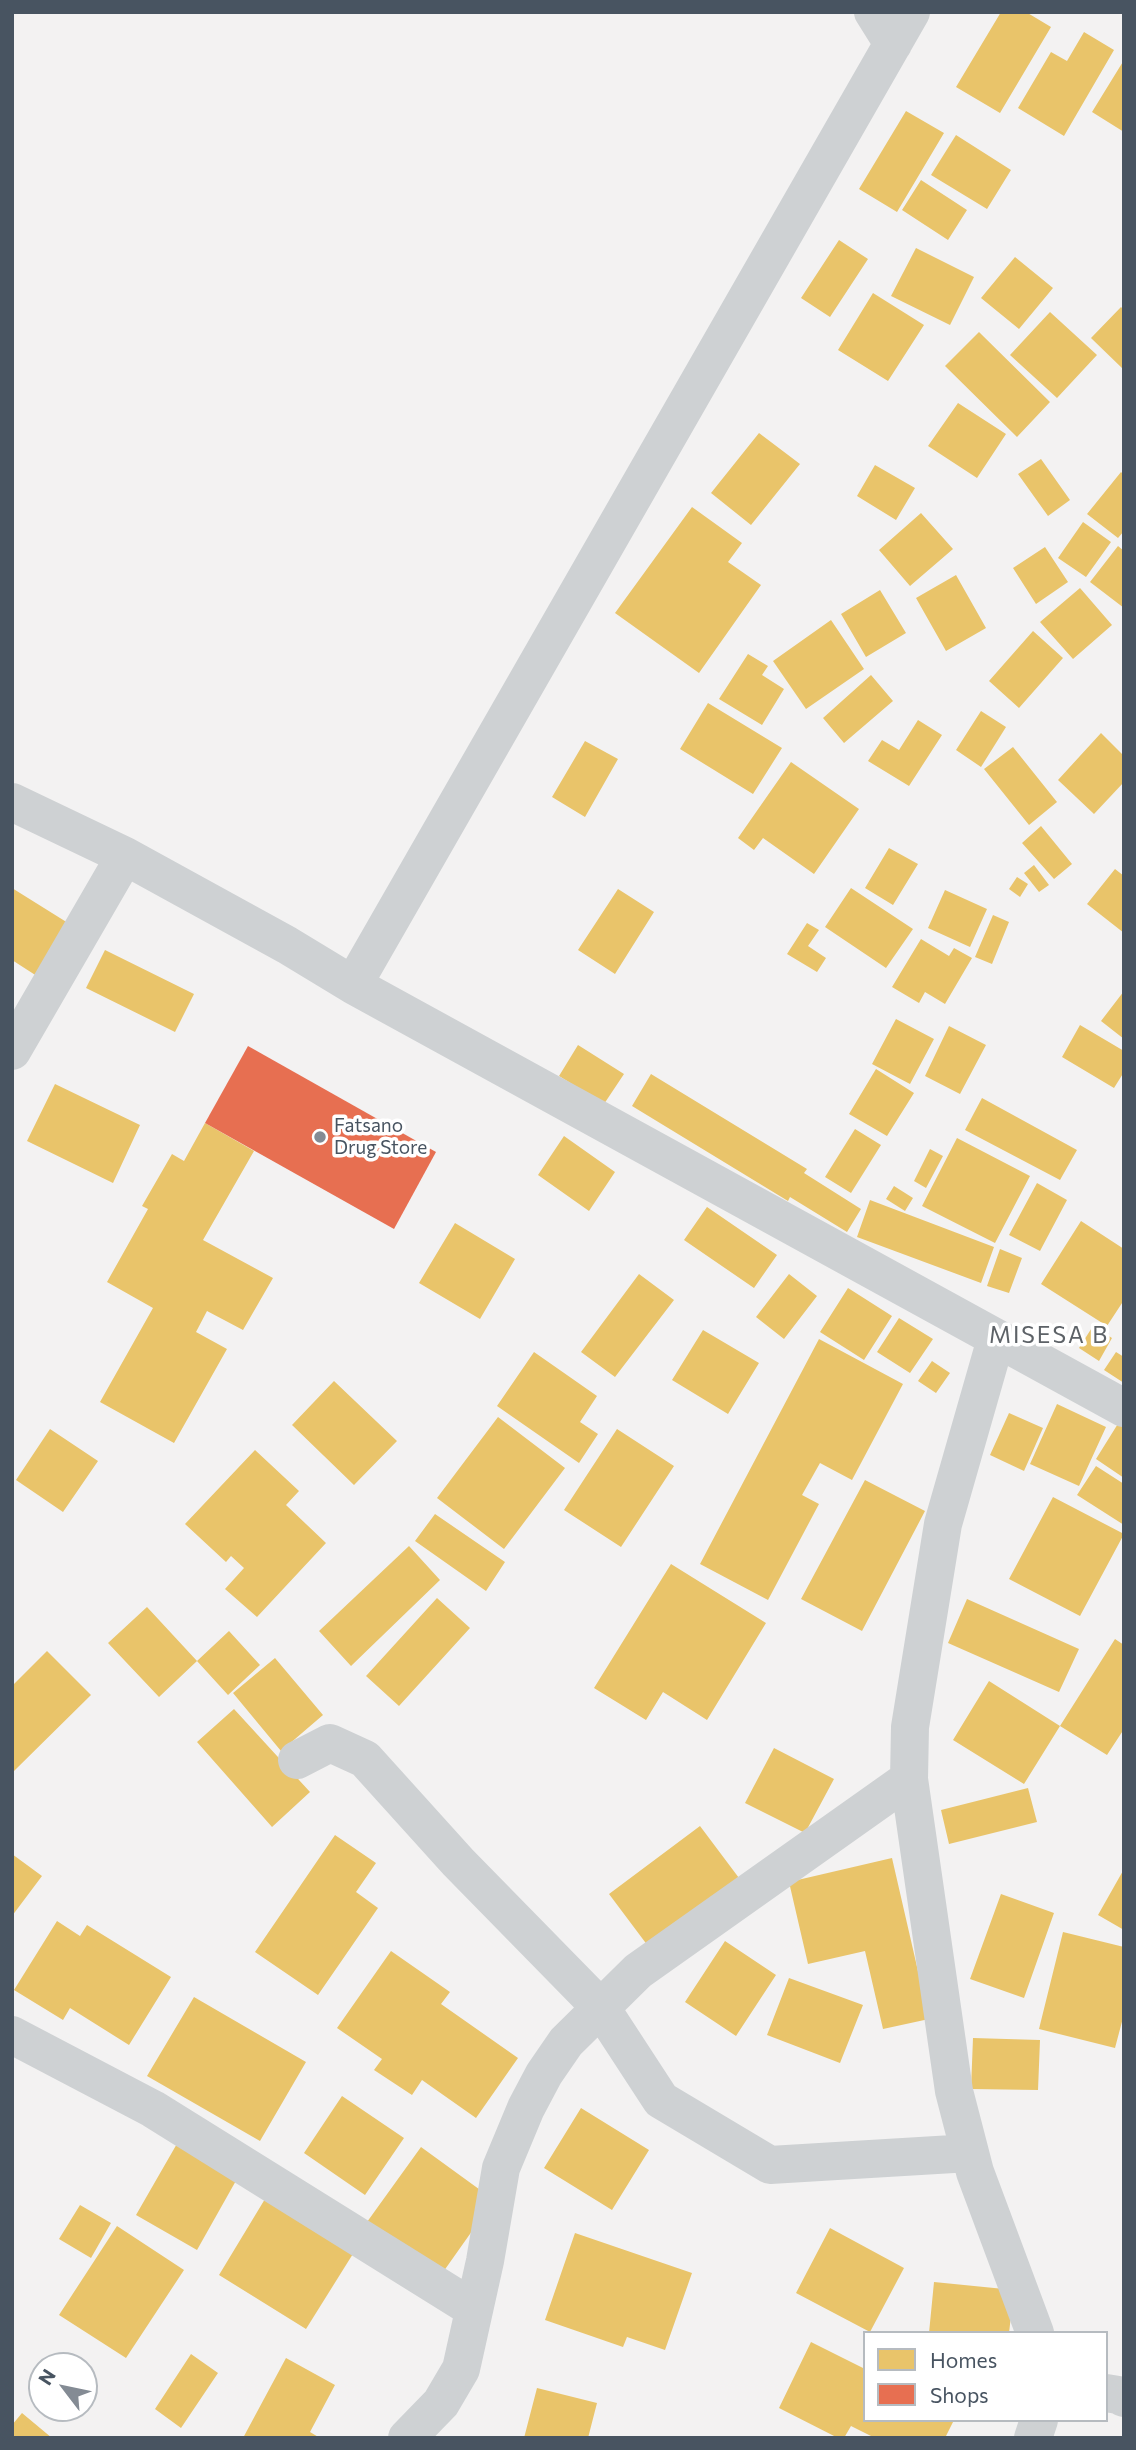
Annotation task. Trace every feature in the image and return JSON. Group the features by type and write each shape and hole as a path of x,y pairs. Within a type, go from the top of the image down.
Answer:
{"street":[{"path":"353,985 902,28 873,12"},
{"path":"12,802 125,856 288,945 353,985 1124,1408"},
{"path":"12,1051 125,856"},
{"path":"996,1339 943,1524 910,1727 909,1779 954,2091 970,2153 1034,2331"},
{"path":"297,1760 330,1743 365,1759 458,1862 601,2008 661,2100 770,2165 970,2153"},
{"path":"407,2438 441,2403 461,2368 501,2168 526,2108 544,2074 566,2042 638,1971 909,1779"},
{"path":"12,2035 153,2109 474,2309"}],"building: Homes":[{"path":"1001,12 1026,12 1051,27 1000,113 956,87"},
{"path":"1084,32 1114,50 1064,136 1018,108 1051,52 1067,61"},
{"path":"1124,60 1124,132 1092,112"},
{"path":"906,111 944,133 897,212 859,189"},
{"path":"956,135 1011,170 987,209 931,175"},
{"path":"921,180 967,210 948,240 902,210"},
{"path":"839,240 868,259 830,317 801,298"},
{"path":"916,248 974,277 950,325 891,296"},
{"path":"1015,257 1053,288 1019,329 981,298"},
{"path":"873,293 924,325 888,381 838,350"},
{"path":"1121,307 1124,310 1124,370 1091,338"},
{"path":"1050,312 1097,355 1057,398 1010,355"},
{"path":"979,332 1050,402 1017,437 945,366"},
{"path":"958,403 1006,434 977,478 928,446"},
{"path":"759,433 800,464 751,525 711,493"},
{"path":"1041,459 1070,500 1048,516 1018,474"},
{"path":"875,465 915,488 896,520 857,496"},
{"path":"1121,472 1124,475 1124,531 1118,538 1087,514"},
{"path":"692,507 742,543 728,562 761,585 699,673 615,613"},
{"path":"921,513 953,549 910,586 879,550"},
{"path":"1083,522 1111,542 1086,577 1058,558"},
{"path":"1118,546 1124,551 1124,608 1090,582"},
{"path":"1045,547 1068,582 1036,604 1013,568"},
{"path":"956,575 986,628 946,651 916,598"},
{"path":"1080,588 1112,625 1073,659 1040,622"},
{"path":"880,590 906,633 866,657 841,614"},
{"path":"831,620 864,669 806,709 773,661"},
{"path":"1033,631 1063,658 1019,708 989,681"},
{"path":"748,654 768,666 762,675 784,689 762,725 719,699"},
{"path":"871,675 893,701 844,743 823,718"},
{"path":"708,703 782,748 753,794 680,749"},
{"path":"981,711 1006,727 981,767 956,750"},
{"path":"918,720 942,735 909,786 868,761 882,740 899,750"},
{"path":"1101,733 1124,756 1124,782 1094,814 1058,780"},
{"path":"585,741 618,759 585,817 552,797"},
{"path":"1013,747 1057,802 1029,825 984,769"},
{"path":"791,762 859,809 814,874 763,838 754,850 738,838"},
{"path":"1041,826 1072,864 1054,879 1022,843"},
{"path":"889,848 918,864 893,905 865,888"},
{"path":"1034,865 1049,885 1039,892 1024,873"},
{"path":"1115,869 1124,876 1124,933 1087,904"},
{"path":"1017,877 1028,884 1020,897 1009,889"},
{"path":"12,888 76,928 43,980 12,960"},
{"path":"851,888 913,929 886,968 825,927"},
{"path":"618,889 654,912 615,974 578,950"},
{"path":"945,890 987,909 970,947 928,928"},
{"path":"993,915 1009,922 992,964 975,957"},
{"path":"807,923 819,930 808,946 826,958 817,972 787,954"},
{"path":"921,939 949,956 954,948 972,958 945,1004 925,992 919,1003 892,987"},
{"path":"105,950 194,994 175,1032 86,988"},
{"path":"1124,991 1124,1039 1101,1021"},
{"path":"896,1019 934,1039 910,1084 872,1064"},
{"path":"1080,1025 1124,1051 1124,1072 1114,1088 1062,1057"},
{"path":"949,1026 986,1045 960,1094 925,1076"},
{"path":"578,1045 624,1074 604,1104 559,1076"},
{"path":"876,1069 914,1093 887,1136 849,1114"},
{"path":"651,1074 807,1169 804,1173 861,1209 847,1232 790,1197 788,1201 632,1106"},
{"path":"55,1084 140,1125 113,1183 27,1141"},
{"path":"982,1098 1077,1150 1060,1180 965,1130"},
{"path":"205,1123 254,1151 203,1240 273,1278 243,1330 207,1311 196,1332 227,1349 174,1443 100,1402 153,1308 107,1282 148,1209 142,1206 172,1154 184,1161"},
{"path":"855,1129 881,1145 851,1193 825,1177"},
{"path":"564,1136 615,1172 589,1211 538,1175"},
{"path":"957,1138 1030,1176 995,1243 922,1206"},
{"path":"930,1149 943,1156 926,1188 914,1181"},
{"path":"1037,1183 1067,1200 1040,1251 1009,1235"},
{"path":"894,1186 913,1198 905,1211 886,1199"},
{"path":"870,1200 994,1247 981,1283 857,1237"},
{"path":"707,1207 777,1255 754,1288 684,1240"},
{"path":"1081,1221 1124,1249 1124,1300 1107,1326 1041,1284"},
{"path":"455,1223 515,1259 480,1319 419,1283"},
{"path":"1000,1249 1022,1258 1009,1293 987,1286"},
{"path":"639,1274 674,1300 615,1377 581,1352"},
{"path":"789,1274 817,1296 784,1339 756,1317"},
{"path":"848,1288 892,1316 864,1360 820,1332"},
{"path":"899,1318 933,1339 910,1373 877,1352"},
{"path":"1093,1326 1112,1338 1099,1361 1079,1348"},
{"path":"703,1330 759,1363 728,1414 672,1380"},
{"path":"819,1339 903,1384 852,1480 820,1463 802,1495 819,1504 768,1600 700,1564"},
{"path":"534,1352 597,1396 580,1422 598,1434 579,1463 497,1406"},
{"path":"1116,1352 1124,1357 1124,1383 1104,1370"},
{"path":"932,1361 950,1373 936,1393 918,1381"},
{"path":"334,1381 397,1441 354,1485 292,1425"},
{"path":"1057,1404 1106,1427 1079,1486 1030,1464"},
{"path":"1009,1413 1043,1428 1024,1471 990,1455"},
{"path":"1124,1414 1124,1478 1096,1459"},
{"path":"498,1417 565,1468 504,1549 437,1498"},
{"path":"50,1429 98,1461 63,1512 16,1480"},
{"path":"617,1429 674,1466 621,1547 564,1510"},
{"path":"255,1450 299,1491 286,1505 326,1543 257,1617 225,1589 244,1568 231,1556 226,1562 185,1524"},
{"path":"1096,1466 1124,1484 1124,1525 1077,1495"},
{"path":"865,1480 925,1511 862,1631 801,1599"},
{"path":"1053,1497 1124,1534 1080,1616 1009,1579"},
{"path":"435,1514 505,1562 486,1591 415,1541"},
{"path":"409,1546 440,1580 351,1666 319,1631"},
{"path":"671,1564 766,1623 707,1720 663,1692 646,1720 594,1688"},
{"path":"437,1598 470,1628 399,1706 366,1676"},
{"path":"967,1599 1079,1649 1059,1692 948,1643"},
{"path":"147,1607 197,1661 159,1697 108,1643"},
{"path":"229,1631 260,1665 228,1695 197,1661"},
{"path":"1115,1639 1124,1645 1124,1729 1107,1755 1060,1726"},
{"path":"47,1651 91,1695 14,1771 12,1686"},
{"path":"275,1658 323,1715 281,1751 233,1693"},
{"path":"989,1681 1060,1726 1024,1784 953,1740"},
{"path":"234,1709 310,1792 272,1827 197,1742"},
{"path":"774,1748 834,1779 805,1833 745,1803"},
{"path":"1028,1788 1037,1822 949,1844 941,1810"},
{"path":"700,1826 748,1890 657,1958 609,1894"},
{"path":"335,1835 376,1863 356,1892 378,1908 318,1995 255,1952"},
{"path":"12,1854 42,1876 12,1916"},
{"path":"892,1858 929,2019 883,2029 865,1951 808,1964 789,1882"},
{"path":"1124,1869 1124,1930 1098,1915"},
{"path":"1001,1894 1054,1913 1024,1998 970,1979"},
{"path":"57,1921 80,1936 87,1925 171,1977 129,2045 70,2008 63,2020 14,1990"},
{"path":"1063,1932 1124,1947 1124,2014 1115,2048 1039,2029"},
{"path":"725,1941 776,1975 736,2036 685,2002"},
{"path":"391,1951 450,1992 441,2004 518,2058 476,2118 422,2080 412,2095 374,2070 382,2059 337,2028"},
{"path":"789,1978 863,2005 840,2063 767,2035"},
{"path":"194,1997 306,2062 260,2141 147,2076"},
{"path":"973,2038 1040,2040 1038,2090 971,2089"},
{"path":"342,2096 404,2138 365,2195 304,2153"},
{"path":"581,2108 649,2150 612,2210 544,2168"},
{"path":"182,2135 242,2170 197,2250 136,2215"},
{"path":"421,2147 494,2200 441,2275 367,2222"},
{"path":"268,2194 356,2249 306,2329 219,2275"},
{"path":"80,2205 111,2223 91,2258 59,2239"},
{"path":"117,2226 184,2270 126,2358 59,2315"},
{"path":"830,2228 904,2268 871,2331 796,2293"},
{"path":"575,2233 692,2273 665,2350 627,2337 623,2347 545,2320"},
{"path":"934,2282 1014,2290 1009,2331 929,2331"},
{"path":"811,2342 863,2368 863,2422 953,2422 945,2438 875,2438 851,2426 844,2438 838,2438 779,2408"},
{"path":"191,2354 218,2373 181,2428 155,2409"},
{"path":"286,2358 335,2385 310,2432 320,2438 243,2438"},
{"path":"537,2388 597,2403 588,2438 524,2438"},
{"path":"22,2413 28,2418 28,2422 33,2422 52,2438 12,2438 12,2425"}],"building: Shops":[{"name":"Fatsano Drug Store","path":"248,1046 436,1152 394,1229 205,1123"}],"place":[{"name":"Fatsano Drug Store","path":"320,1137"}],"district":[{"name":"MISESA B","path":"1049,1335"}]}
